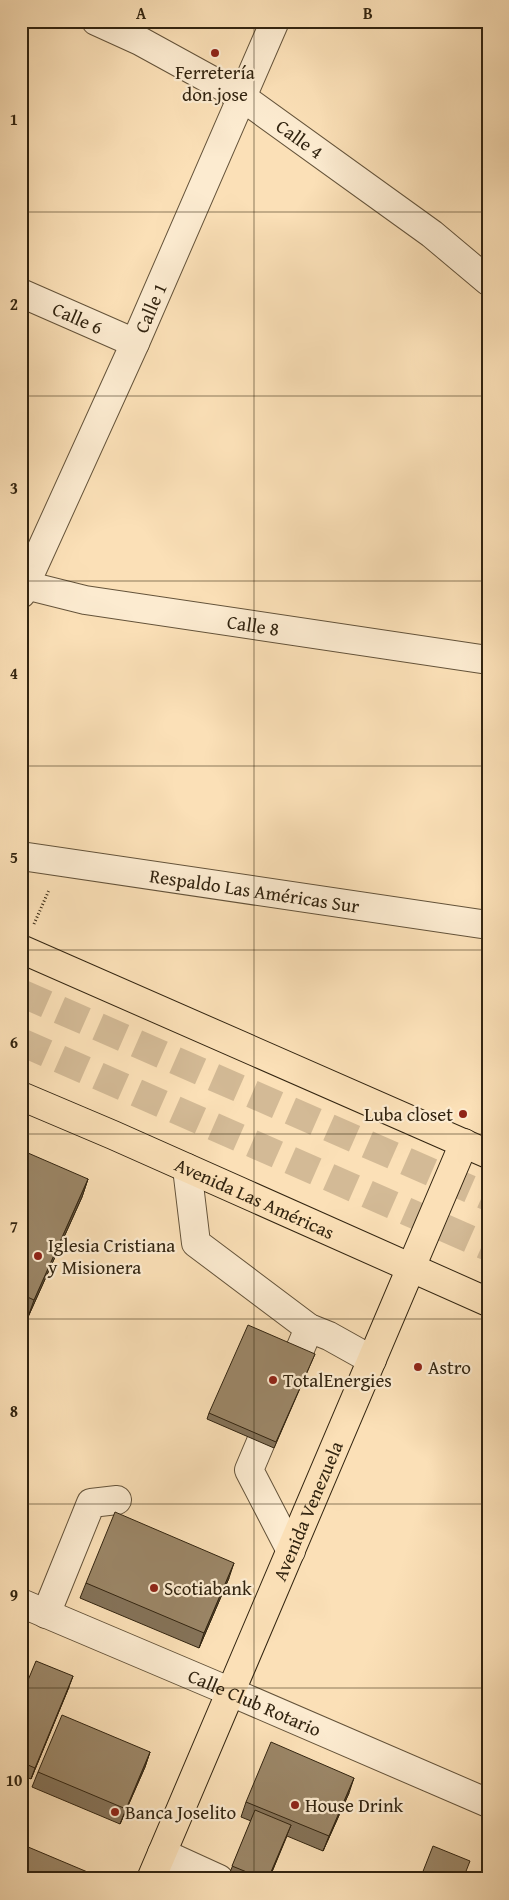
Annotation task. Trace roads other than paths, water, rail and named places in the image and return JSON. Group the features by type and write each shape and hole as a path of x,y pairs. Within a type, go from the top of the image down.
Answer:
{"main road":[{"path":"21,949 476,1149"},
{"name":"Avenida Las Américas","path":"21,1096 488,1302"},
{"name":"Avenida Venezuela","path":"151,1879 411,1267 476,1149"}],"street":[{"name":"Calle 4","path":"96,21 140,41 242,97 432,234 488,281"},
{"name":"Calle 1","path":"22,588 135,343 275,21"},
{"name":"Calle 6","path":"21,293 135,343"},
{"name":"Calle 8","path":"22,588 85,600 488,660"},
{"name":"Respaldo Las Américas Sur","path":"21,856 488,924"},
{"path":"187,1168 196,1243 309,1328 329,1336 372,1360"},
{"path":"291,1551 249,1470 309,1328"},
{"path":"33,1608 91,1503 117,1500"},
{"name":"Calle Club Rotario","path":"33,1608 488,1803"},
{"path":"162,1853 219,1879"}],"tunnel":[{"path":"21,993 488,1197"},
{"path":"21,1042 488,1247"}],"place":[{"name":"Ferretería don jose","path":"215,53"},
{"name":"Luba closet","path":"463,1114"},
{"name":"Iglesia Cristiana y Misionera","path":"38,1256"},
{"name":"Astro","path":"418,1367"},
{"name":"TotalEnergies","path":"273,1380"},
{"name":"Scotiabank","path":"154,1588"},
{"name":"House Drink","path":"295,1805"},
{"name":"Banca Joselito","path":"115,1812"}]}
